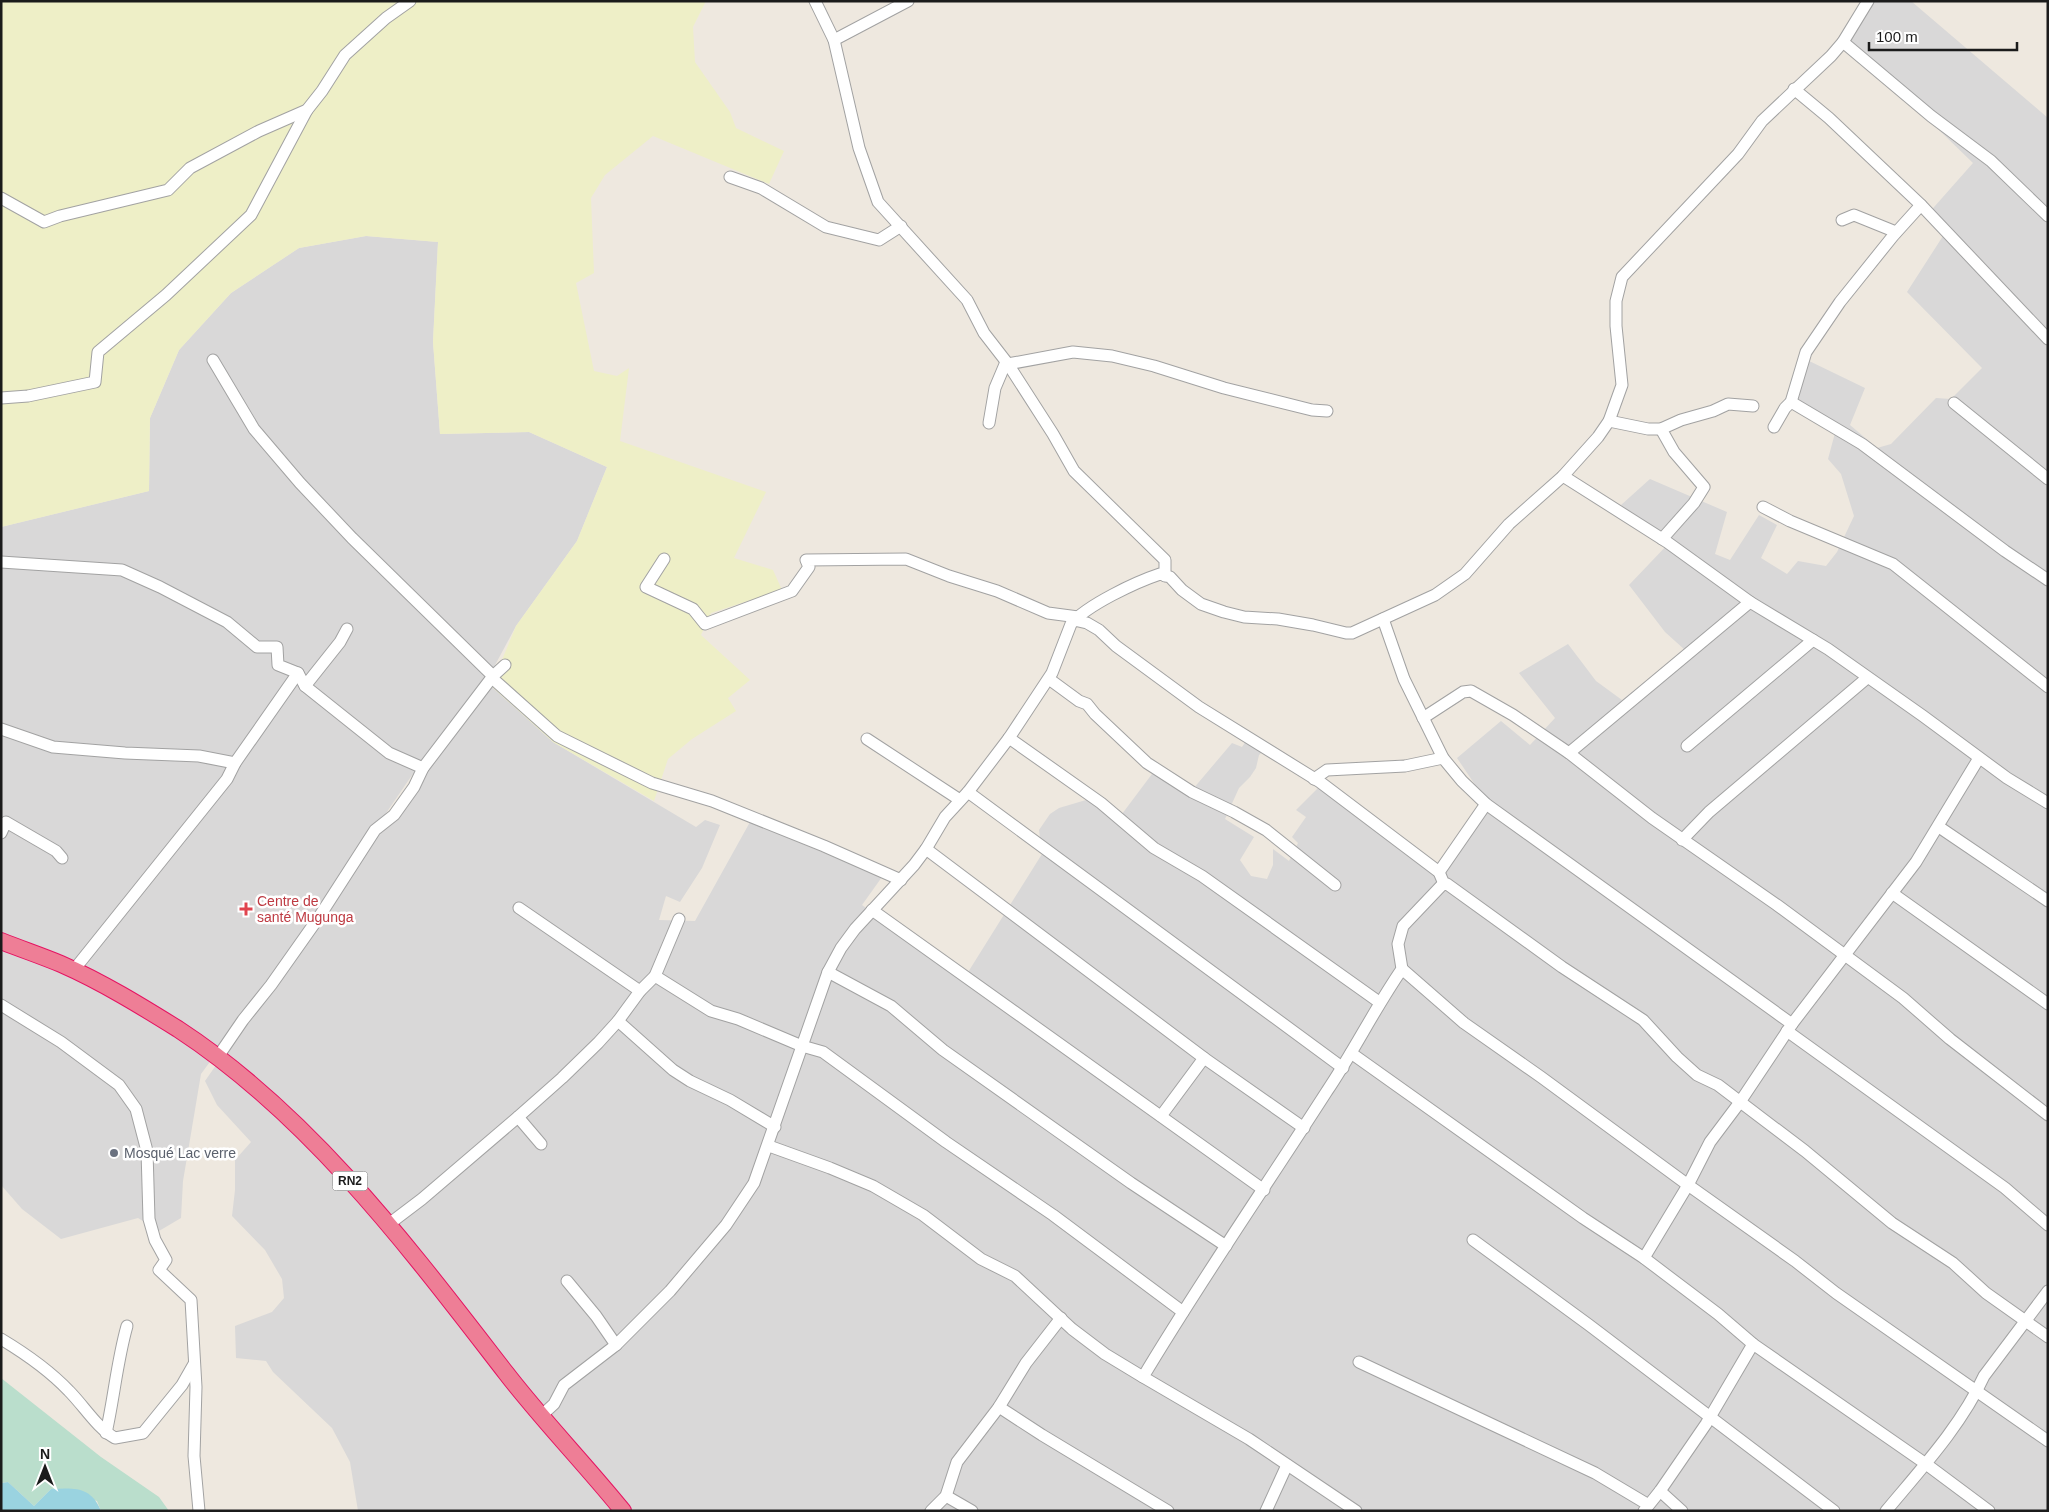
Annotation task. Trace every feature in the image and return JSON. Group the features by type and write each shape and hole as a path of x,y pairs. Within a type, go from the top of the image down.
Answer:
{"highway":[{"name":"RN2","path":"1,941 73,971 128,999 177,1029 270,1100 352,1183 389,1224 507,1375 623,1511"}],"street":[{"path":"1,398 28,396 95,382 98,352 166,295 251,215 306,110 322,91 346,55 386,18 410,1"},
{"path":"815,1 834,40 859,148 878,202 967,300 984,333 1007,363 1053,434 1074,471 1112,507 1133,531 1165,560 1165,576"},
{"path":"834,40 908,1"},
{"path":"542,1415 554,1404 564,1385 616,1345 670,1291 726,1225 754,1183 769,1146 828,972 841,948 926,849 945,817 964,796 1009,738 1049,679 1076,619 1084,611 1150,577 1160,574 1170,577 1182,590 1201,604 1244,617 1278,619 1352,633 1435,594 1465,574 1510,524 1563,476 1598,437 1609,421 1622,385 1616,326 1616,301 1622,277 1738,154 1762,121 1831,56 1843,42 1868,1"},
{"path":"1843,42 1931,116 1990,161 2048,216"},
{"path":"1794,89 1829,118 1921,205 2048,339"},
{"path":"1,198 44,222 60,216 168,190 190,168 259,131 306,110"},
{"path":"730,177 761,188 826,227 879,240 901,226"},
{"path":"1774,427 1785,408 1791,402 1806,352 1840,302 1896,232 1921,205"},
{"path":"1842,220 1854,215 1896,232"},
{"path":"1007,363 1073,352 1112,356 1154,366 1224,388 1326,412"},
{"path":"213,360 254,429 300,483 352,538 493,677 557,736 652,783 712,801 824,846 901,880"},
{"path":"989,422 995,388 1007,363"},
{"path":"1791,402 1862,444 2005,551 2048,580"},
{"path":"1954,403 2048,479"},
{"path":"1609,421 1648,429 1661,429 1728,404 1752,406"},
{"path":"1661,429 1674,452 1704,487 1694,503 1662,539"},
{"path":"1563,476 1662,539 1750,602 1813,640 1923,716 2007,778 2048,803"},
{"path":"1763,507 1790,521 1893,564 2048,687"},
{"path":"664,559 646,587 693,609 705,624 792,591 809,567 806,560 891,558 906,559 949,576 997,591 1048,613 1087,623 1099,630 1116,646 1199,707 1314,779 1439,872 1444,884 1454,889 1562,966 1643,1020 1677,1058 1697,1075 1718,1085 1805,1151 1892,1223 1953,1263 1986,1293 2048,1337"},
{"path":"1,562 122,570 160,587 227,622 256,647 277,647 278,665 298,673 305,686 389,753 423,768"},
{"path":"1569,753 1750,602"},
{"path":"1383,619 1404,679 1443,758 1462,781 1486,804 2005,1188 2048,1225"},
{"path":"305,686 340,642 347,629"},
{"path":"1687,746 1813,640"},
{"path":"217,1058 319,918 375,830 394,815 414,787 423,768 493,677 505,665"},
{"path":"73,971 227,779 235,763 298,673"},
{"path":"1682,840 1709,812 1867,678"},
{"path":"1049,679 1079,701 1087,704 1095,714 1147,763 1192,792 1266,830 1335,886"},
{"path":"1423,718 1463,692 1471,691 1513,715 1569,753 1682,840 1777,905 1903,998 1950,1039 2048,1115"},
{"path":"1,729 53,747 199,756 235,763"},
{"path":"1009,738 1102,803 1154,848 1202,876 1379,1002"},
{"path":"867,739 964,796 1080,876 1343,1068"},
{"path":"1314,779 1326,770 1405,766 1443,758"},
{"path":"1644,1258 1688,1185 1710,1142 1740,1102 1790,1028 1916,862 1939,827 1979,758"},
{"path":"1439,872 1486,804"},
{"path":"1,833 6,822 56,850 62,858"},
{"path":"1939,827 2048,901"},
{"path":"926,849 1204,1058 1304,1128"},
{"path":"1444,884 1403,926 1398,944 1402,969 1464,1023 1795,1261 1836,1293 2048,1441"},
{"path":"1892,893 2048,1004"},
{"path":"519,908 640,991"},
{"path":"872,910 1264,1190"},
{"path":"389,1224 422,1199 562,1078 618,1021 640,991 655,976 679,919"},
{"path":"1143,1378 1183,1312 1343,1068 1379,1002 1402,969"},
{"path":"828,972 891,1006 952,1056 1131,1183 1226,1246"},
{"path":"655,976 711,1011 738,1019 802,1046 823,1052 946,1142 1053,1215 1183,1312"},
{"path":"1,1005 61,1042 119,1085 136,1109 147,1150 150,1219 155,1240 166,1260 159,1270 191,1300 196,1387 194,1456 199,1511"},
{"path":"618,1021 673,1070 690,1081 730,1100 774,1127"},
{"path":"1351,1053 1583,1218 1644,1258 1718,1314 1753,1344 1926,1464 1989,1511"},
{"path":"1161,1116 1204,1058"},
{"path":"518,1117 541,1144"},
{"path":"769,1146 873,1186 923,1215 981,1259 1015,1276 1072,1329 1105,1354 1249,1439 1356,1511"},
{"path":"1473,1240 1834,1511"},
{"path":"567,1281 596,1316 616,1345"},
{"path":"1886,1511 1926,1464 1977,1392 1984,1376 2048,1291"},
{"path":"931,1511 946,1496 957,1462 1000,1406 1026,1362 1061,1318"},
{"path":"106,1433 117,1376 118,1356 126,1326"},
{"path":"1,1339 53,1375 106,1433 115,1438 143,1433 182,1385 194,1364"},
{"path":"1359,1362 1595,1473 1646,1508 1660,1491 1710,1417 1753,1344"},
{"path":"1000,1406 1042,1435 1168,1511"},
{"path":"1266,1511 1287,1465"},
{"path":"1660,1491 1682,1511"},
{"path":"946,1496 972,1511"}],"shaded area":[{"path":"1874,1 1911,1 2048,118 2048,1511 358,1511 350,1462 332,1428 273,1372 266,1361 236,1358 235,1326 272,1312 284,1298 282,1279 265,1250 232,1216 235,1190 235,1160 251,1142 217,1105 205,1081 379,831 491,686 553,742 696,827 705,820 720,825 702,868 680,902 666,896 659,920 695,921 750,822 882,877 862,905 965,977 1042,854 1039,830 1050,814 1059,808 1086,800 1122,814 1158,766 1193,789 1232,743 1242,747 1250,735 1268,746 1259,755 1256,768 1250,777 1239,788 1225,819 1254,837 1240,860 1251,876 1267,879 1273,865 1273,849 1289,861 1298,843 1292,837 1306,817 1296,810 1323,783 1403,842 1441,865 1486,801 1457,758 1501,721 1530,745 1555,718 1519,673 1568,644 1596,681 1622,700 1685,650 1665,632 1629,585 1670,542 1621,505 1650,479 1727,512 1715,554 1730,560 1759,515 1777,525 1761,558 1787,574 1798,561 1826,566 1837,552 1854,516 1841,474 1828,459 1835,433 1788,396 1803,358 1865,388 1850,425 1877,448 1891,444 1936,398 1951,399 1982,368 1907,292 1943,236 1927,215 1973,163 1909,101 1843,49"},
{"path":"366,236 438,242 433,342 440,434 529,432 607,467 577,541 516,626 494,667 423,759 303,935 201,1074 183,1181 181,1218 159,1231 138,1218 61,1239 22,1209 1,1185 1,527 149,491 150,418 179,350 231,293 299,248"}],"green space":[{"path":"1,1 706,1 693,27 695,62 730,112 736,128 784,151 769,184 653,136 605,175 591,198 594,273 576,283 594,371 617,376 629,368 620,441 766,492 734,558 773,570 782,590 711,613 701,635 750,680 728,698 736,711 692,739 668,759 654,801 553,742 491,686 516,626 577,541 607,467 529,432 440,434 433,342 438,242 366,236 299,248 231,293 179,350 150,418 149,491 1,527"},
{"path":"1,1378 101,1457 159,1497 169,1511 101,1511 97,1501 51,1489 34,1506 8,1482 1,1483"}],"water":[{"path":"8,1482 34,1506 51,1489 74,1489 81,1490 92,1497 101,1511 1,1511 1,1483"}],"place":[{"name":"Centre de santé Mugunga","path":"246,909"},
{"name":"Mosqué Lac verre","path":"114,1153"}]}
